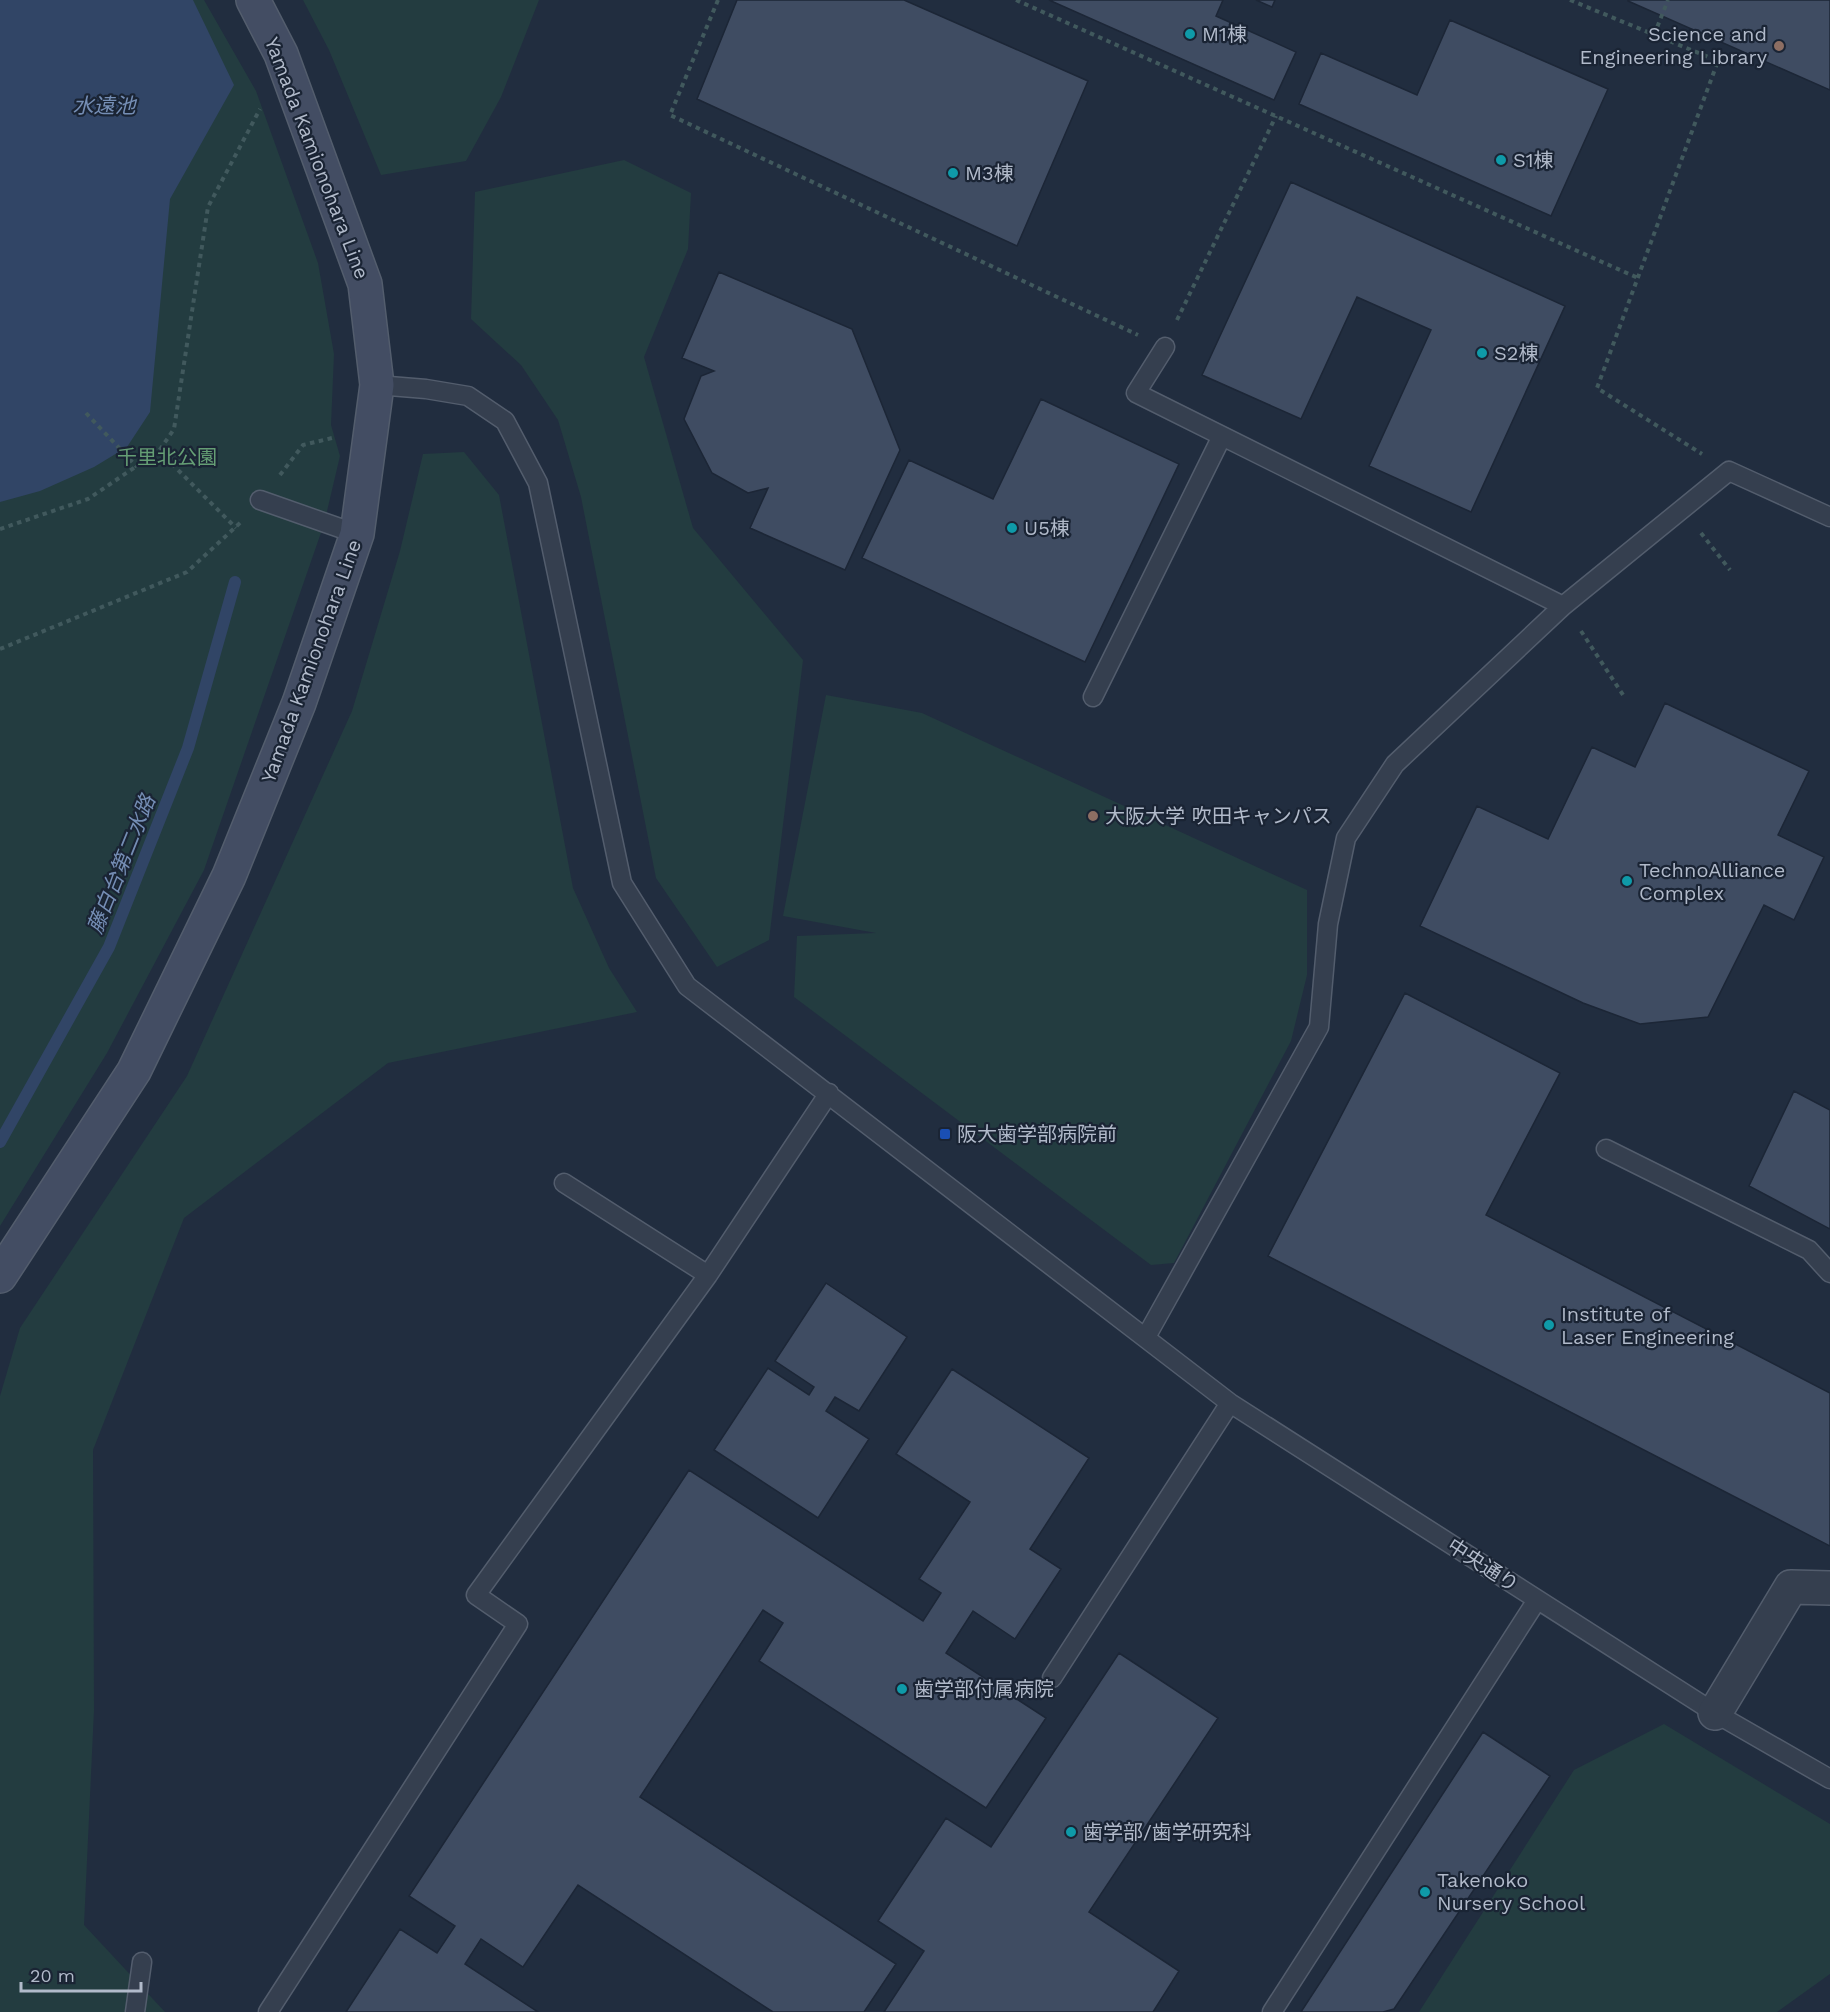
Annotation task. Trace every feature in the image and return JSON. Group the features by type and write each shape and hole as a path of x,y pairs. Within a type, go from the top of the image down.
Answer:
{"main road":[{"name":"Yamada Kamionohara Line","path":"0,1276 134,1071 229,876 299,703 357,534 377,386 365,284 281,54 253,0"}],"street":[{"path":"1715,1713 1791,1587 1830,1588"}],"lane":[{"path":"1165,347 1136,393 1563,606"},
{"name":"中央通り","path":"377,386 426,389 468,396 505,421 538,483 622,883 687,986 830,1093 1230,1403 1715,1713 1830,1779"},
{"path":"1093,697 1222,436"},
{"path":"1146,1337 1319,1027 1328,924 1346,838 1395,764 1563,606 1729,471 1830,517"},
{"path":"260,500 357,534"},
{"path":"268,2012 518,1624 476,1595 708,1275 830,1093"},
{"path":"1606,1149 1809,1250 1830,1273"},
{"path":"564,1183 708,1275"},
{"path":"1052,1678 1230,1403"},
{"path":"1272,2012 1537,1600"},
{"path":"135,2012 142,1962"}],"path":[{"path":"718,0 670,115 1165,347 1276,116"},
{"path":"1016,0 1638,278"},
{"path":"1570,0 1718,62 1597,388 1729,471"},
{"path":"1654,35 1668,0"},
{"path":"0,529 88,499 159,451 174,429 208,207 261,107"},
{"path":"86,413 137,467"},
{"path":"0,649 186,572 236,528 303,445 339,437"},
{"path":"159,451 236,528"},
{"path":"1682,509 1730,570"},
{"path":"1563,606 1625,698"}],"green space":[{"name":"千里北公園","path":"0,0 204,0 256,91 318,263 334,354 331,425 340,456 324,524 204,870 107,1053 0,1226"},
{"path":"303,0 539,0 501,97 466,161 381,175 329,50"},
{"path":"624,160 691,193 688,249 644,357 693,528 803,660 769,940 717,967 656,878 581,497 558,420 521,365 471,319 475,192"},
{"path":"464,452 499,495 573,888 609,968 637,1012 388,1063 184,1218 93,1450 94,1710 84,1925 165,2012 0,2012 0,1396 20,1328 187,1076 352,711 400,551 423,454"},
{"path":"826,695 922,713 1307,890 1307,975 1291,1041 1174,1263 1151,1265 794,997 797,936 876,933 783,916"},
{"path":"1664,1724 1830,1824 1830,1974 1777,2012 1419,2012 1574,1770"}],"water":[{"name":"水遠池","path":"0,0 193,0 234,85 170,199 150,412 127,447 94,467 40,491 0,502"}],"building":[{"name":"M3棟","path":"737,0 904,0 1088,81 1017,246 697,99"},
{"name":"M1棟","path":"1049,0 1223,0 1216,16 1296,52 1274,100"},
{"name":"M1棟","path":"1256,0 1275,0 1272,7"},
{"name":"Science and Engineering Library","path":"1628,0 1830,0 1830,90 1628,1"},
{"name":"S1棟","path":"1450,20 1608,89 1551,216 1299,104 1321,53 1417,95"},
{"name":"S2棟","path":"1291,182 1565,306 1471,512 1369,466 1431,330 1357,297 1301,419 1202,375"},
{"path":"719,272 852,329 900,450 845,570 750,528 768,488 748,493 712,473 684,419 701,376 714,371 682,358"},
{"name":"U5棟","path":"1041,399 1179,464 1085,662 862,558 909,460 993,499"},
{"name":"TechnoAlliance Complex","path":"1665,703 1809,771 1778,835 1824,857 1794,920 1764,905 1708,1017 1640,1024 1583,1003 1420,926 1477,806 1548,839 1592,747 1635,767"},
{"name":"Institute of Laser Engineering","path":"1405,993 1560,1073 1486,1215 1830,1393 1830,1546 1268,1256"},
{"path":"1794,1091 1830,1110 1830,1229 1749,1186"},
{"path":"826,1283 907,1337 859,1411 835,1397 826,1411 869,1439 818,1518 714,1450 768,1368 809,1395 814,1387 775,1361"},
{"name":"歯学部付属病院","path":"952,1369 1089,1458 1030,1549 1061,1569 1015,1639 973,1611 946,1653 1046,1718 986,1808 759,1661 783,1623 763,1610 640,1797 896,1964 864,2012 773,2012 578,1885 523,1967 481,1939 465,1964 538,2012 346,2012 400,1929 437,1953 455,1926 409,1896 689,1470 923,1621 941,1593 919,1579 970,1502 896,1454"},
{"name":"歯学部/歯学研究科","path":"1119,1653 1218,1718 1089,1912 1179,1971 1153,2012 884,2012 924,1951 878,1921 946,1818 991,1847"},
{"name":"Takenoko Nursery School","path":"1483,1732 1550,1776 1394,2009 1383,2012 1301,2012"}],"waterway":[{"name":"藤白台第二水路","path":"0,1142 109,947 188,748 235,582"}],"place":[{"name":"M1棟","path":"1190,34"},
{"name":"Science and Engineering Library","path":"1779,46"},
{"name":"S1棟","path":"1501,160"},
{"name":"M3棟","path":"953,173"},
{"name":"S2棟","path":"1482,353"},
{"name":"U5棟","path":"1012,528"},
{"name":"大阪大学 吹田キャンパス","path":"1093,816"},
{"name":"TechnoAlliance Complex","path":"1627,881"},
{"name":"阪大歯学部病院前","path":"945,1134"},
{"name":"Institute of Laser Engineering","path":"1549,1325"},
{"name":"歯学部付属病院","path":"902,1689"},
{"name":"歯学部/歯学研究科","path":"1071,1832"},
{"name":"Takenoko Nursery School","path":"1425,1892"}]}
